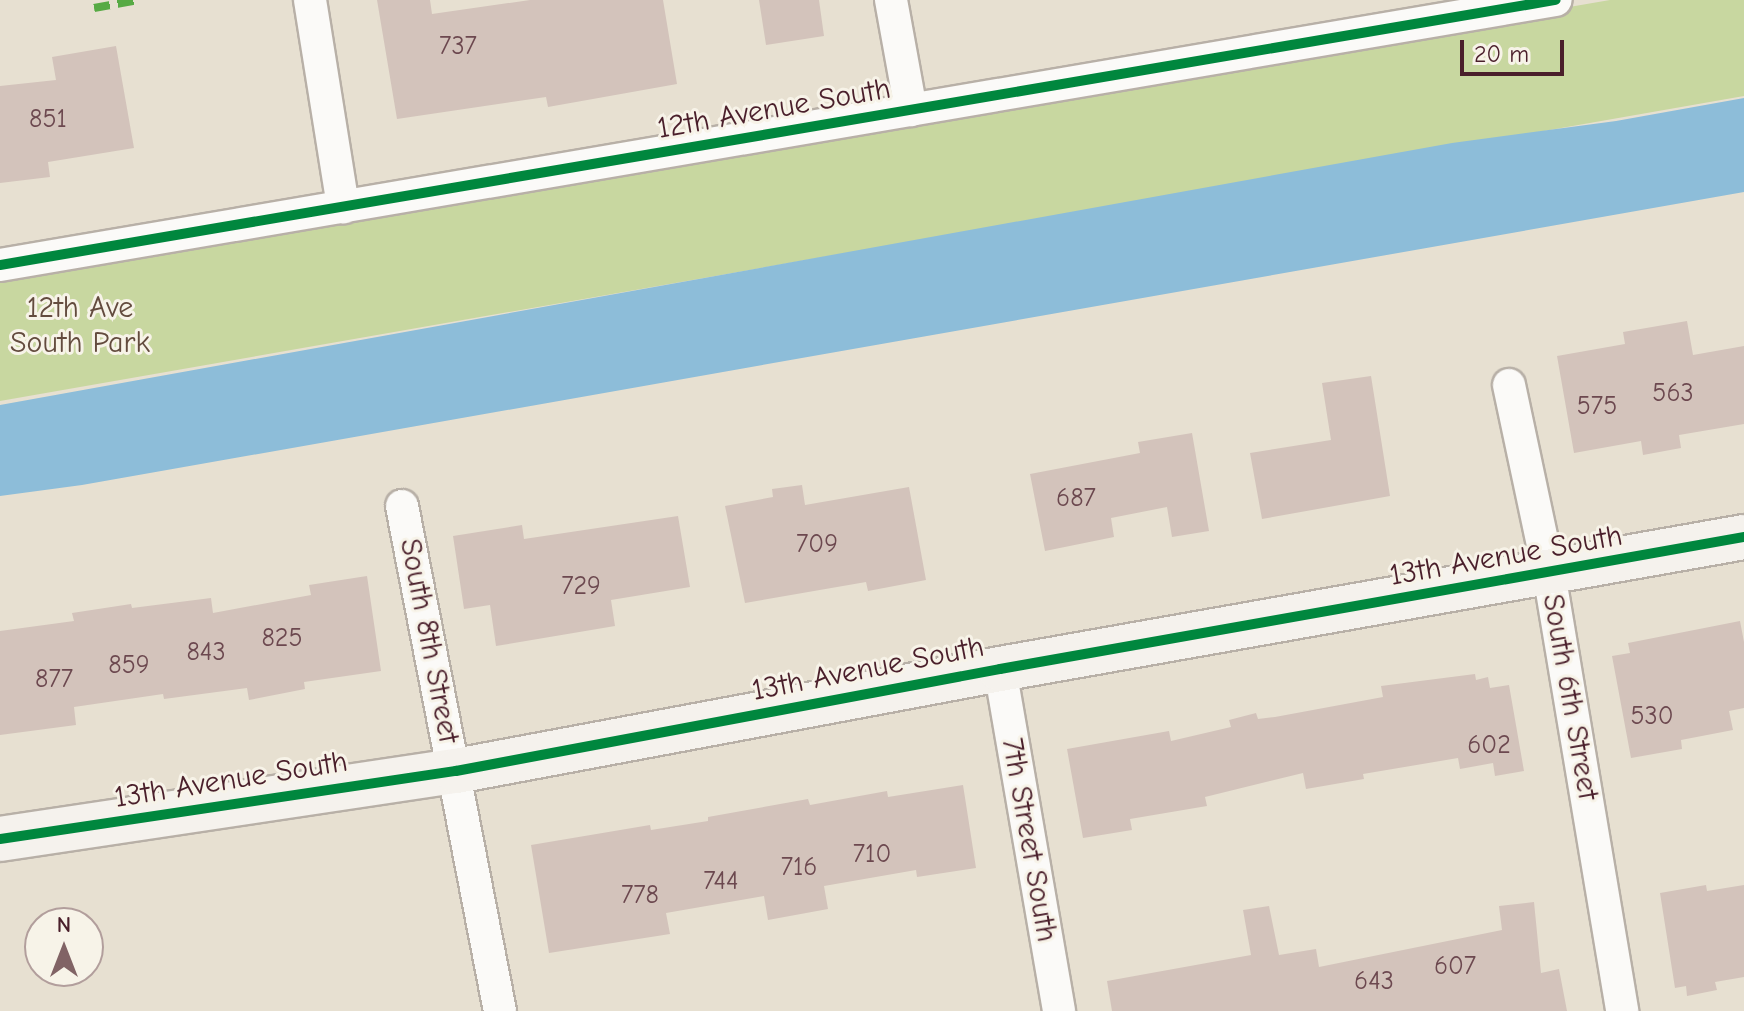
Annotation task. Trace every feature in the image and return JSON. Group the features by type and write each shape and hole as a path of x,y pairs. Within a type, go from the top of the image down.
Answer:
{"street":[{"path":"310,0 343,207"},
{"path":"891,0 911,110"},
{"name":"12th Avenue South","path":"0,265 911,110 1446,9 1556,0"},
{"name":"South 6th Street","path":"1509,385 1549,573 1622,1011"},
{"name":"South 8th Street","path":"402,506 456,771 500,1011"},
{"name":"13th Avenue South","path":"0,839 456,771 1000,669 1744,537"},
{"name":"7th Street South","path":"1000,669 1059,1011"}],"green space":[{"name":"12th Ave South Park","path":"1610,0 1744,0 1744,96 0,401 0,276"}],"water":[{"path":"1744,98 1744,192 82,485 0,496 0,405 1452,143 1616,121"}],"building":[{"path":"377,0 430,0 432,14 530,0 663,0 677,84 548,107 546,97 397,119"},
{"path":"759,0 819,0 824,36 766,45"},
{"path":"116,46 134,148 48,162 50,177 0,183 0,86 56,80 52,57"},
{"path":"1687,321 1693,355 1744,346 1744,424 1679,435 1681,448 1643,455 1641,441 1574,453 1557,356 1625,344 1623,332"},
{"path":"1371,376 1390,496 1262,519 1250,453 1331,440 1322,383"},
{"path":"1192,433 1209,531 1172,537 1167,507 1111,518 1114,537 1045,551 1030,474 1140,453 1138,442"},
{"path":"802,485 805,505 909,487 926,580 868,591 866,582 745,603 725,506 773,497 772,489"},
{"path":"678,516 690,587 611,600 615,626 496,646 490,605 464,609 453,536 522,525 524,539"},
{"path":"367,576 381,671 304,682 305,689 249,700 247,688 164,699 163,694 74,707 76,725 0,735 0,631 74,621 72,613 131,604 132,608 211,598 213,613 311,595 309,585"},
{"path":"1740,621 1744,642 1744,708 1729,711 1733,730 1681,740 1682,749 1631,758 1612,656 1630,653 1628,643"},
{"path":"1475,674 1476,680 1488,677 1490,688 1509,685 1524,771 1495,776 1493,763 1460,769 1458,758 1363,774 1364,779 1306,789 1303,773 1205,797 1207,806 1130,819 1132,830 1083,838 1067,749 1169,731 1171,741 1231,727 1229,720 1256,713 1258,719 1275,717 1383,697 1381,686"},
{"path":"963,785 976,868 917,877 916,870 824,886 828,909 768,920 764,896 666,913 670,934 549,953 531,845 650,825 651,830 708,821 708,817 808,799 810,805 887,791 888,797"},
{"path":"1706,885 1707,891 1744,885 1744,977 1715,982 1717,990 1687,996 1686,986 1675,988 1660,893"},
{"path":"1534,902 1541,973 1559,969 1567,1011 1112,1011 1107,981 1251,955 1243,910 1269,906 1279,955 1316,949 1319,967 1502,930 1499,906"}],"marked path":[{"path":"94,8 138,0"}],"cycle path":[{"path":"0,265 1556,0"},
{"path":"0,839 456,771 1000,669 1744,537"}]}
